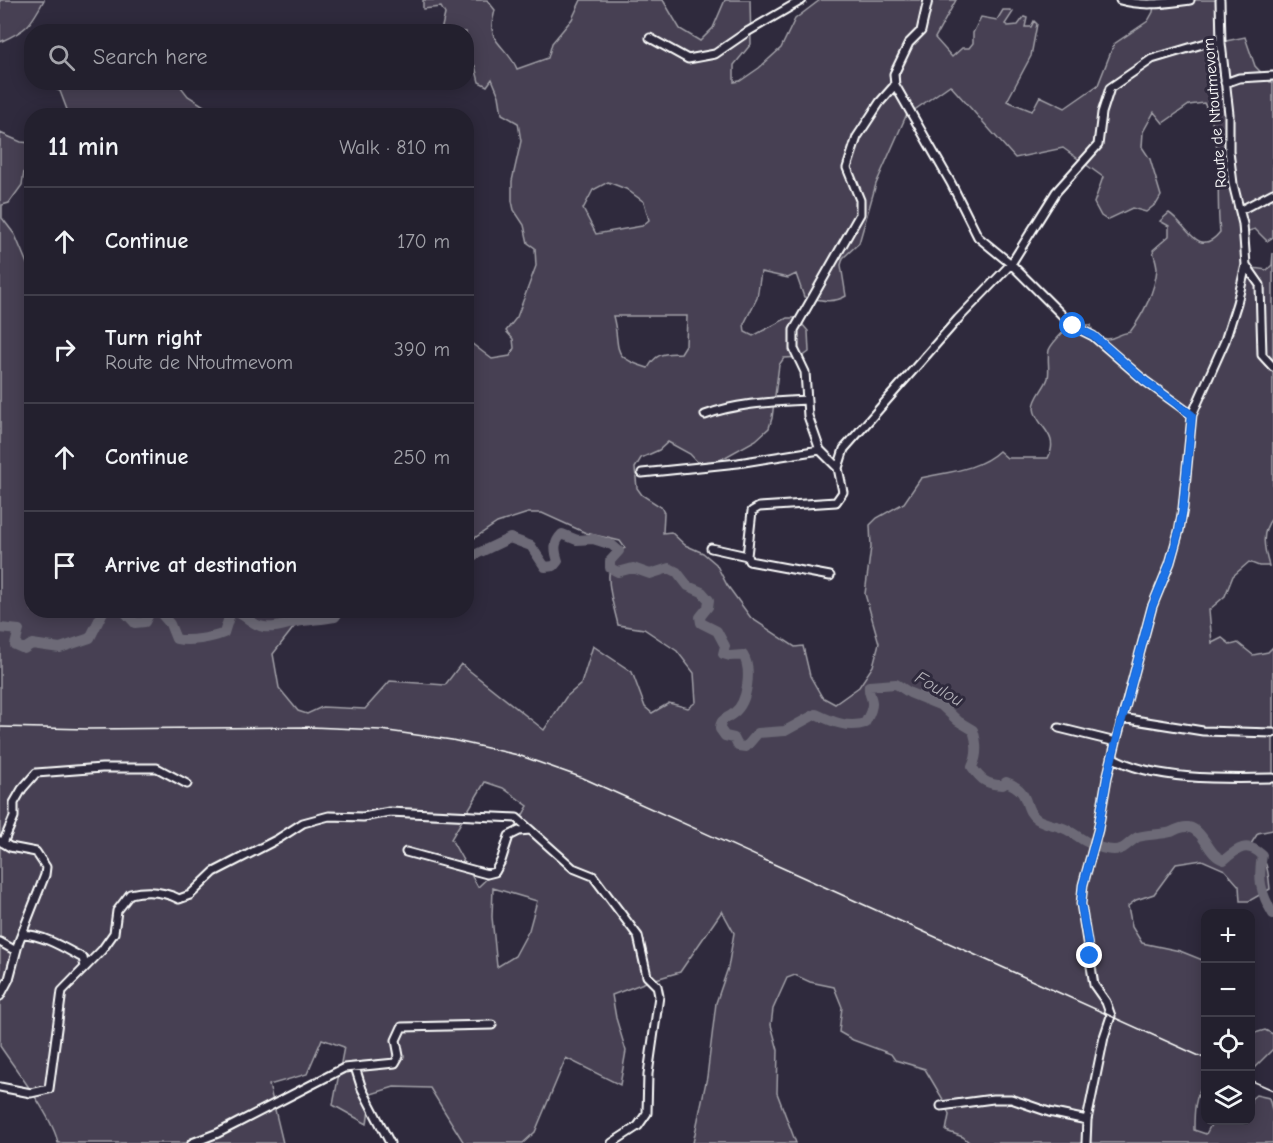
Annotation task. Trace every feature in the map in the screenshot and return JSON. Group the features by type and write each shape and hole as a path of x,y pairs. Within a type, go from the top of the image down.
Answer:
{"street":[{"path":"650,38 688,59 715,54 747,32 802,0"},
{"path":"928,0 921,31 909,43 894,74 895,85 951,183 978,237 1011,264 1073,326 1094,336 1145,381 1192,415"},
{"path":"1120,0 1154,5 1190,0"},
{"name":"Route de Ntoutmevom","path":"1086,1143 1087,1120 1104,1037 1111,1016 1106,1002 1094,985 1081,904 1087,871 1098,830 1112,756 1152,607 1170,563 1179,531 1192,415 1224,341 1237,303 1246,265 1246,244 1241,210 1233,184 1230,162 1229,114 1221,43 1220,0"},
{"path":"831,576 749,561 747,556 752,511 759,507 836,502 843,492 838,468 844,449 958,319 1011,264 1056,192 1098,145 1102,112 1110,88 1152,59 1206,43 1221,43"},
{"path":"1225,83 1239,78 1273,76"},
{"path":"838,468 820,450 808,416 805,372 794,349 794,330 860,214 860,200 847,168 857,137 895,85"},
{"path":"1241,210 1273,194"},
{"path":"1246,265 1260,285 1262,355 1273,367"},
{"path":"705,415 763,402 807,400"},
{"path":"642,474 738,463 820,450"},
{"path":"711,548 747,556"},
{"path":"1122,718 1203,731 1273,733"},
{"path":"1059,728 1116,742"},
{"path":"1112,756 1126,765 1183,775 1228,779 1273,778"},
{"path":"0,996 9,979 16,951 46,867 36,852 10,848 1,842 14,817 14,803 22,789 36,773 102,768 157,768 187,784"},
{"path":"0,1087 31,1093 49,1089 62,991 102,950 114,933 117,911 130,894 147,890 179,899 190,895 214,872 278,839 303,823 329,816 363,817 389,812 517,818 573,868 593,876 638,936 647,976 657,986 659,996 648,1074 647,1113 638,1126 612,1143"},
{"path":"406,852 487,874 495,872 509,836 519,831 530,830"},
{"path":"22,934 34,934 66,949 83,958 85,967"},
{"path":"0,942 16,951"},
{"path":"192,1143 218,1133 344,1068 395,1063 399,1056 396,1040 402,1027 492,1025"},
{"path":"355,1067 362,1089 390,1143"},
{"path":"941,1106 1011,1100 1048,1112 1087,1120"},
{"path":"218,1133 220,1143"}],"shaded area":[{"path":"0,0 44,0 29,24 24,24 24,28 0,42"},
{"path":"423,0 487,0 495,10 492,24 493,34 517,69 548,58 552,43 572,19 581,0 663,0 680,29 700,41 713,28 725,0 750,0 751,44 734,65 734,82 740,81 759,68 781,48 795,19 820,0 956,0 935,38 952,57 962,48 969,48 973,43 973,33 981,17 997,20 1003,10 1010,10 1013,12 1005,24 1008,26 1018,25 1024,17 1027,18 1025,27 1031,27 1034,21 1037,24 1031,56 1007,101 1032,111 1040,96 1065,108 1098,85 1114,44 1148,21 1154,5 1189,0 1220,0 1221,42 1245,37 1255,66 1270,82 1273,82 1273,237 1267,241 1255,229 1245,232 1246,265 1267,270 1272,265 1273,253 1273,517 1266,528 1264,540 1269,566 1259,566 1249,562 1233,576 1225,596 1209,610 1212,643 1222,638 1231,645 1238,643 1253,655 1268,652 1273,647 1273,830 1258,833 1249,847 1260,855 1266,864 1270,889 1249,901 1240,901 1239,886 1225,870 1202,860 1176,864 1154,894 1136,900 1128,906 1132,927 1142,943 1180,951 1201,959 1201,1087 1195,1111 1194,1130 1206,1134 1211,1125 1255,1125 1256,1095 1269,1098 1273,1113 1273,1143 970,1143 963,1137 946,1131 949,1115 944,1101 925,1069 895,1060 891,1054 853,1040 839,1032 842,1007 834,987 810,982 795,975 787,978 773,1009 771,1025 778,1050 777,1093 796,1143 693,1143 707,1077 716,1003 728,968 734,933 722,911 680,972 612,995 626,1051 620,1085 566,1058 535,1132 523,1143 464,1143 430,1088 394,1087 371,1094 367,1124 333,1105 344,1047 322,1039 307,1074 269,1085 283,1143 58,1143 42,1107 0,1046 0,133 24,142 22,185 9,203 2,205 2,218 15,235 24,256 24,618 296,618 298,622 273,654 279,688 298,711 307,714 322,707 365,709 390,681 445,685 461,664 544,730 566,697 581,684 593,646 632,672 645,707 652,713 669,703 688,708 696,702 694,673 677,651 644,629 618,625 609,583 609,572 616,554 625,548 620,541 586,533 542,513 528,513 497,523 474,538 474,345 492,359 510,356 514,348 513,339 506,331 517,317 536,266 535,248 528,243 524,225 514,210 512,201 512,181 521,141 518,123 502,114 499,96 492,79 487,86 479,82 474,65 474,24 443,24 445,14 441,7 423,9","holes":["950,85 1015,158 1063,148 1103,177 1094,203 1101,216 1107,220 1132,208 1146,212 1157,203 1161,196 1150,159 1142,147 1143,132 1154,112 1163,123 1189,105 1204,103 1215,132 1220,232 1212,240 1199,241 1169,213 1160,221 1169,226 1169,236 1153,250 1157,264 1154,286 1144,310 1130,332 1105,339 1093,335 1091,325 1070,325 1053,344 1048,353 1048,378 1034,408 1038,420 1050,436 1051,450 1048,458 1007,458 999,451 972,466 921,478 904,503 877,518 870,525 871,547 865,594 879,643 873,666 859,687 835,704 822,697 810,676 803,646 795,647 751,618 727,585 716,564 703,553 685,545 671,532 663,533 664,513 661,507 642,495 637,488 635,468 641,458 659,450 668,442 690,454 702,467 711,465 756,440 769,428 779,365 784,358 802,357 809,352 808,331 797,318 787,318 753,336 745,332 744,324 757,298 761,272 788,278 796,274 804,297 831,301 846,296 841,265 843,258 859,243 876,184 906,116","608,182 626,189 644,202 649,220 642,226 596,234 583,209 593,190","613,316 687,316 686,345 681,353 658,356 648,368 627,360 619,350","485,782 503,788 528,806 514,830 498,868 478,887 451,839","493,888 537,901 529,930 515,956 497,967 492,917"]},
{"path":"58,90 183,90 205,108 66,108 60,91"},
{"path":"1265,1030 1273,1034 1273,1049 1255,1067 1255,1033"}],"waterway":[{"name":"Foulou","path":"474,555 510,538 531,546 545,567 554,566 558,561 556,543 562,534 577,540 593,539 612,545 619,551 610,561 610,568 618,572 633,568 650,574 669,568 677,572 688,586 702,592 709,600 708,607 700,617 701,623 717,631 725,646 723,654 743,655 746,661 748,677 743,701 739,708 720,725 725,736 734,738 738,746 746,747 758,733 785,731 816,714 846,725 865,723 872,705 869,686 896,684 910,693 942,706 958,721 973,730 976,749 972,767 975,772 989,783 1003,785 1006,782 1020,790 1032,815 1040,821 1063,828 1091,844 1110,850 1123,848 1138,837 1188,827 1199,833 1214,853 1224,860 1243,848 1252,848 1257,851 1262,855 1260,878 1263,892 1273,914"},
{"name":"Foulou","path":"0,628 19,630 15,645 24,649 32,644 60,648 90,638 100,618"},
{"name":"Foulou","path":"130,618 135,623 145,622 147,618"},
{"name":"Foulou","path":"165,618 176,639 187,640 224,633 229,618"},
{"name":"Foulou","path":"246,618 268,627 327,618"}],"railway":[{"path":"0,727 88,729 311,727 381,730 452,740 518,755 583,778 1201,1057"},
{"path":"1255,1082 1273,1090"}],"route":[{"path":"1073,326 1094,336 1145,381 1192,415 1179,531 1170,563 1152,607 1107,778 1098,830 1083,885 1081,904 1090,956"}]}
